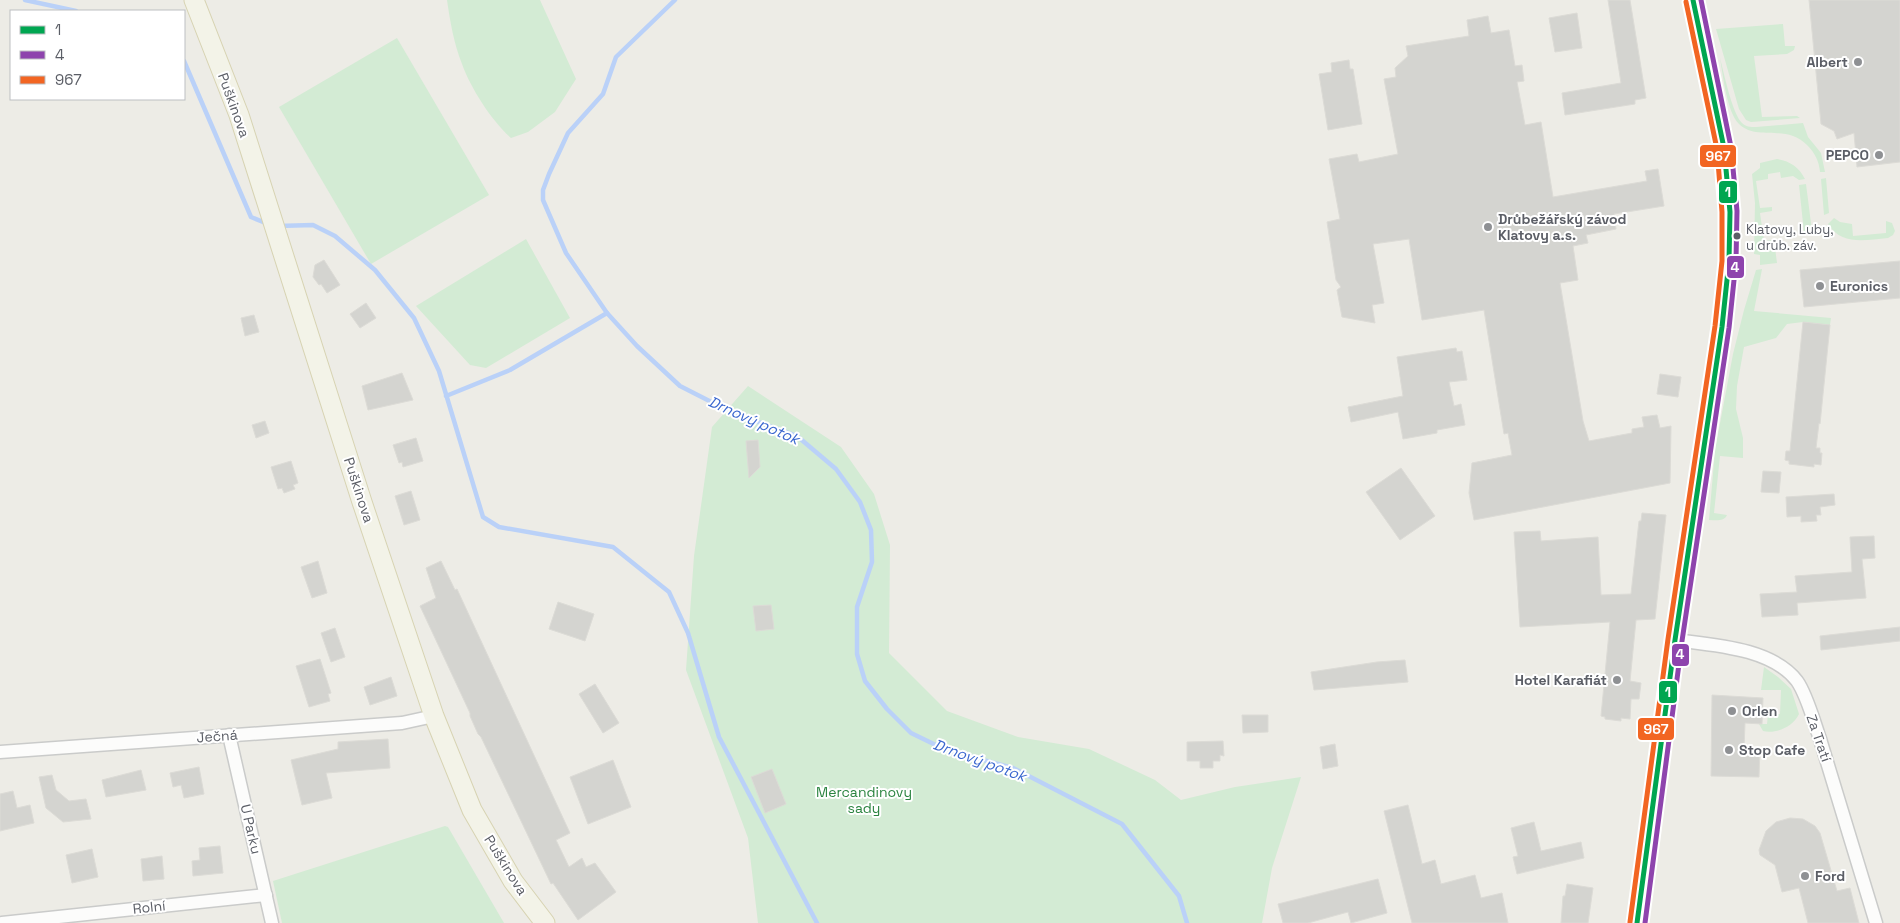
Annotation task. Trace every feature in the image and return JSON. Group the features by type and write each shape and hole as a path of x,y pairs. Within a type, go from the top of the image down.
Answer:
{"main road":[{"name":"Puškinova","path":"194,0 239,115 362,502 434,716 472,810 514,881 545,923"}],"street":[{"path":"1636,923 1675,640 1722,327 1730,236 1730,212 1724,148 1693,0"},
{"name":"Za Tratí","path":"1675,640 1741,650 1762,657 1782,668 1797,682 1820,739 1876,923"},
{"name":"Ječná","path":"0,752 402,723 434,716"},
{"name":"U Parku","path":"229,735 272,923"},
{"name":"Rolní","path":"2,923 266,894"}],"green space":[{"path":"447,0 540,0 576,79 555,112 528,132 511,138 504,131 483,104 466,74 459,56"},
{"path":"1783,24 1785,46 1795,46 1794,50 1787,54 1754,56 1762,117 1797,116 1800,118 1751,122 1746,120 1739,109 1716,29"},
{"path":"397,38 489,195 371,264 279,107"},
{"path":"1720,58 1735,111 1742,123 1756,127 1803,123 1808,137 1821,153 1825,172 1820,172 1818,161 1814,154 1799,139 1781,133 1755,132 1739,124 1731,111"},
{"path":"1777,159 1794,165 1805,179 1799,180 1793,176 1781,178 1780,172 1768,174 1768,179 1756,181 1760,208 1772,207 1772,211 1760,213 1764,241 1774,240 1777,263 1760,265 1760,255 1754,254 1755,203 1752,174 1760,168 1760,163"},
{"path":"1826,178 1829,213 1824,215 1821,179"},
{"path":"1806,184 1812,231 1807,235 1804,233 1799,185"},
{"path":"1834,218 1840,222 1852,224 1853,236 1886,233 1886,221 1892,223 1895,231 1888,238 1847,239 1840,236 1828,224"},
{"path":"526,239 570,318 486,368 470,365 416,306"},
{"path":"1762,269 1754,311 1831,318 1830,325 1803,322 1787,324 1776,338 1744,347 1737,386 1736,409 1743,438 1743,458 1720,456 1714,513 1727,515 1722,520 1709,520 1715,450 1733,354 1756,270"},
{"name":"Mercandinovy sady","path":"748,386 841,447 874,494 890,545 889,653 947,711 1018,737 1089,749 1155,780 1181,800 1235,787 1301,777 1272,868 1262,923 758,923 748,838 686,670 694,556 712,427"},
{"path":"1764,667 1791,689 1799,714 1793,723 1784,729 1763,731 1759,724 1767,724 1768,714 1780,714 1781,690 1761,690"},
{"path":"445,826 448,827 504,923 282,923 273,881"}],"building":[{"path":"1608,0 1630,0 1646,98 1635,100 1635,104 1565,115 1562,93 1621,83"},
{"name":"Albert","path":"1809,0 1900,0 1900,162 1857,167 1854,133 1837,139 1834,131 1821,124"},
{"path":"1577,13 1582,48 1555,52 1549,18"},
{"name":"Drůbežářský závod Klatovy a.s.","path":"1488,16 1491,33 1509,30 1515,66 1522,65 1524,81 1517,82 1525,125 1541,122 1553,197 1647,181 1645,171 1658,169 1664,206 1614,214 1616,229 1586,235 1588,243 1573,246 1578,280 1560,283 1583,421 1589,441 1632,433 1632,429 1644,427 1642,417 1657,415 1660,428 1671,426 1670,483 1474,520 1469,493 1472,463 1512,455 1508,433 1504,434 1484,310 1422,320 1409,239 1373,244 1384,303 1372,305 1375,323 1342,317 1337,290 1341,287 1336,280 1327,222 1340,219 1329,159 1357,154 1359,162 1398,154 1384,79 1396,77 1395,68 1408,56 1406,46 1469,36 1467,20"},
{"path":"1349,60 1350,69 1353,69 1362,124 1328,130 1319,74 1332,72 1331,63"},
{"path":"324,260 340,285 327,293 313,277 315,265"},
{"path":"1900,261 1900,298 1804,307 1800,270"},
{"path":"366,303 376,318 360,328 350,314"},
{"path":"254,315 259,332 245,336 241,318"},
{"path":"1803,322 1830,325 1816,448 1820,448 1820,453 1822,453 1821,465 1814,464 1814,467 1789,464 1789,461 1785,460 1786,451 1790,451"},
{"path":"1456,348 1457,352 1462,351 1467,380 1449,382 1454,406 1461,404 1465,425 1437,430 1437,433 1403,439 1398,412 1351,422 1348,407 1403,396 1397,357"},
{"path":"402,373 413,400 368,410 362,386"},
{"path":"1660,374 1681,377 1678,397 1657,394"},
{"path":"265,421 269,433 256,438 252,425"},
{"path":"416,438 423,461 403,467 402,462 399,463 393,445"},
{"path":"758,440 760,467 749,478 746,441"},
{"path":"291,461 298,483 293,485 295,489 284,493 282,488 278,489 271,467"},
{"path":"1401,468 1435,516 1400,540 1366,492"},
{"path":"1763,471 1781,472 1779,493 1761,492"},
{"path":"411,491 420,520 404,525 395,496"},
{"path":"1834,494 1835,505 1820,507 1821,515 1816,515 1817,521 1801,522 1801,516 1787,517 1786,497"},
{"path":"1642,513 1666,515 1655,619 1636,620 1630,681 1641,683 1639,699 1631,699 1630,719 1621,718 1621,721 1605,719 1605,717 1601,716 1610,622 1520,627 1514,532 1540,531 1541,541 1598,537 1601,595 1631,594 1639,521 1641,521"},
{"path":"1874,536 1875,558 1862,559 1866,598 1797,603 1798,615 1762,617 1760,594 1797,592 1795,576 1852,572 1850,537"},
{"path":"318,561 327,593 312,598 301,567"},
{"path":"441,561 455,590 457,589 570,833 556,840 569,867 582,858 586,867 595,863 616,892 578,920 553,883 551,884 478,734 420,606 436,598 426,568"},
{"path":"558,602 594,614 585,641 549,629"},
{"path":"771,605 774,629 756,631 753,606"},
{"path":"1900,627 1900,641 1821,650 1820,636"},
{"path":"335,628 345,657 331,662 321,633"},
{"path":"320,659 331,693 328,694 330,701 309,707 296,666"},
{"path":"1405,660 1408,682 1314,690 1311,672 1377,662"},
{"path":"391,677 397,696 370,705 364,687"},
{"path":"595,684 619,723 603,733 579,694"},
{"path":"1712,695 1763,698 1762,724 1745,723 1744,748 1760,749 1759,777 1711,776"},
{"path":"1242,715 1268,715 1268,732 1243,733"},
{"path":"388,739 390,768 326,773 332,798 302,805 291,760 338,749 338,742"},
{"path":"1223,741 1224,756 1220,755 1220,761 1213,761 1213,768 1200,768 1200,761 1187,761 1187,742"},
{"path":"1335,744 1338,766 1323,769 1320,747"},
{"path":"613,760 631,807 588,824 570,777"},
{"path":"199,767 204,794 184,798 181,785 173,787 170,773"},
{"path":"772,769 786,804 765,813 751,777"},
{"path":"141,770 146,790 106,797 102,780"},
{"path":"52,775 56,790 69,801 86,799 91,819 63,822 46,808 39,777"},
{"path":"13,791 17,808 30,805 34,823 0,831 0,794"},
{"path":"1408,805 1422,864 1435,860 1441,884 1475,875 1481,898 1502,893 1508,923 1412,923 1384,811"},
{"name":"Ford","path":"1790,818 1803,819 1815,826 1820,833 1837,891 1850,888 1859,923 1808,923 1799,888 1782,892 1775,865 1760,855 1759,850 1766,831 1776,822"},
{"path":"1534,822 1541,851 1581,842 1584,858 1517,874 1513,857 1518,856 1511,828"},
{"path":"220,846 223,873 193,876 192,861 200,860 199,848"},
{"path":"92,849 98,877 72,883 66,855"},
{"path":"162,856 164,879 143,881 141,859"},
{"path":"1378,879 1387,913 1351,923 1348,912 1308,923 1283,923 1278,904"},
{"path":"1567,884 1593,888 1588,923 1561,923 1563,896 1565,896"}],"waterway":[{"path":"25,0 71,10"},
{"name":"Drnový potok","path":"675,0 616,57 603,94 568,133 549,174 543,190 543,200 566,253 607,313 637,346 680,386 731,412 797,436 836,469 860,502 871,530 872,562 857,607 857,654 865,681 887,709 911,733 946,750 1013,768 1122,824 1179,896 1187,923"},
{"path":"185,63 251,217 268,224"},
{"path":"278,226 313,225 335,236 375,270 414,318 439,371 483,517 499,527 613,547 669,592 688,633 719,737 817,923"},
{"path":"446,396 510,370 607,313"}],"transit line":[{"name":"1","path":"1637,923 1675,640 1722,327 1729,261 1730,212 1724,148 1693,0"},
{"name":"4","path":"1645,923 1682,641 1729,328 1736,261 1737,211 1731,147 1701,0"},
{"name":"967","path":"1630,922 1668,639 1715,326 1722,261 1722,212 1717,149 1686,2"}],"place":[{"name":"Albert","path":"1858,62"},
{"name":"PEPCO","path":"1879,155"},
{"name":"Drůbežářský závod Klatovy a.s.","path":"1488,227"},
{"name":"Klatovy, Luby, u drůb. záv.","path":"1737,236"},
{"name":"Euronics","path":"1820,286"},
{"name":"Hotel Karafiát","path":"1617,680"},
{"name":"Orlen","path":"1732,711"},
{"name":"Stop Cafe","path":"1729,750"},
{"name":"Ford","path":"1805,876"}]}
